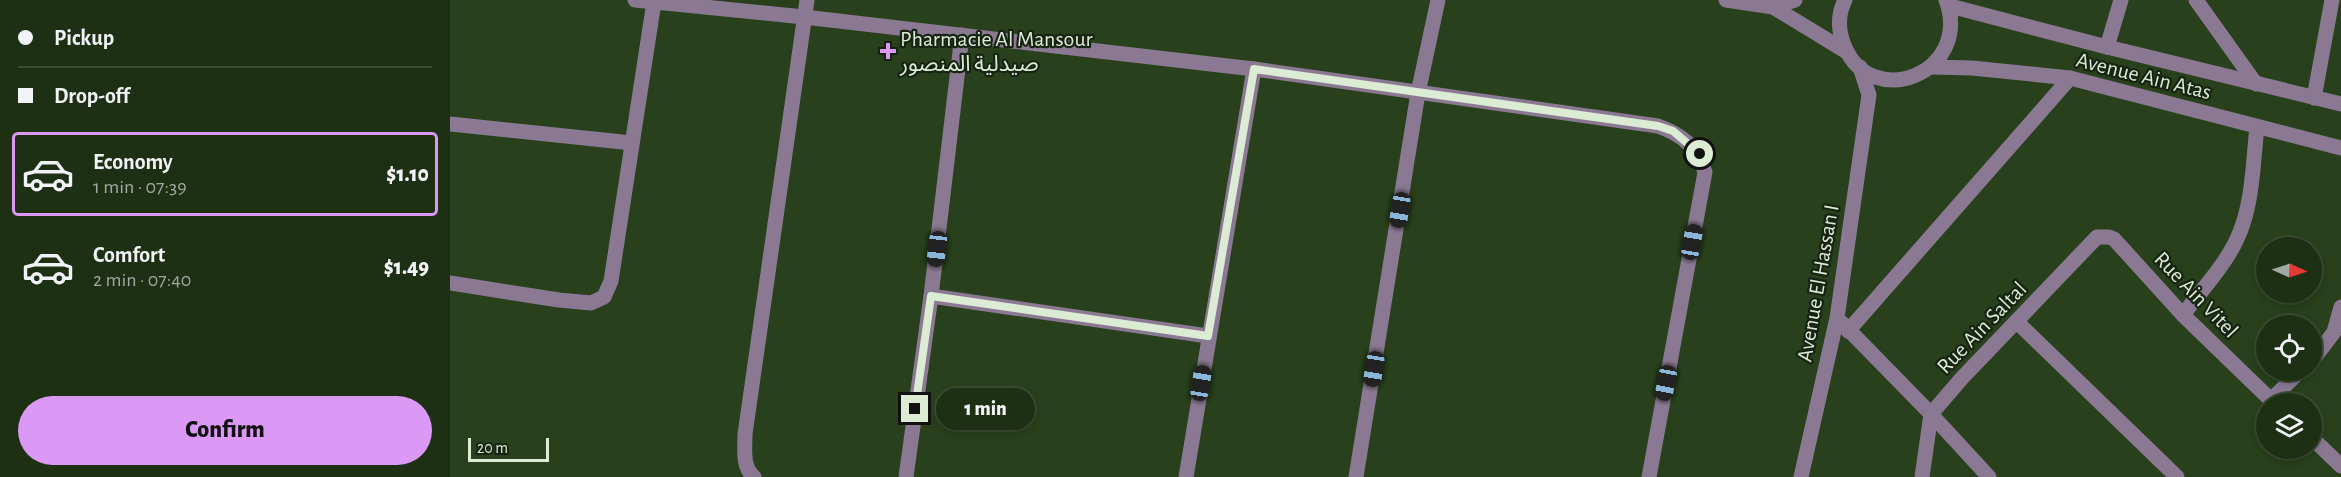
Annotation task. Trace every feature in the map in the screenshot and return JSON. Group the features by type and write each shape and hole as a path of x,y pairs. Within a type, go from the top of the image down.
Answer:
{"street":[{"path":"635,0 804,17 1254,69 1658,126 1673,131 1700,154 1705,172 1649,477"},
{"path":"754,477 748,472 745,462 744,434 807,0"},
{"path":"1356,477 1418,93 1438,0"},
{"path":"1725,0 1773,7 1847,52"},
{"path":"1773,7 1795,0"},
{"path":"1845,0 1839,22 1841,38 1847,52 1860,67 1877,77 1896,80 1915,77"},
{"path":"2107,47 2121,0"},
{"path":"2196,0 2256,84"},
{"path":"2314,98 2332,0"},
{"path":"450,283 591,303 604,297 611,281 654,2"},
{"path":"1860,67 1869,95 1915,77 1932,67 1944,52 1951,33 1949,7"},
{"name":"Avenue Ain Atas","path":"1949,7 2341,104"},
{"path":"906,477 931,296 962,35"},
{"name":"Avenue Ain Atas","path":"1932,67 1972,68 2070,78 2341,148"},
{"path":"1186,477 1254,69"},
{"path":"1848,331 2070,78"},
{"name":"Avenue El Hassan I","path":"1801,477 1837,318 1869,95"},
{"path":"450,123 632,143"},
{"path":"2183,315 2229,254 2240,232 2247,210 2257,127"},
{"name":"Rue Ain Saltal","path":"1931,414 1962,378 2097,237 2114,239"},
{"name":"Rue Ain Vitel","path":"2114,239 2183,315 2264,393"},
{"path":"931,296 1208,336"},
{"path":"2322,348 2334,332 2341,307"},
{"path":"1837,318 1989,477"},
{"path":"2017,322 2177,477"},
{"path":"2281,393 2291,381"},
{"path":"1922,477 1931,414"},
{"path":"2322,448 2341,466"}],"place":[{"name":"Pharmacie Al Mansour صيدلية المنصور","path":"888,51"}],"route":[{"path":"915,409 931,296 1208,336 1254,69 1658,126 1673,131 1700,154"}]}
